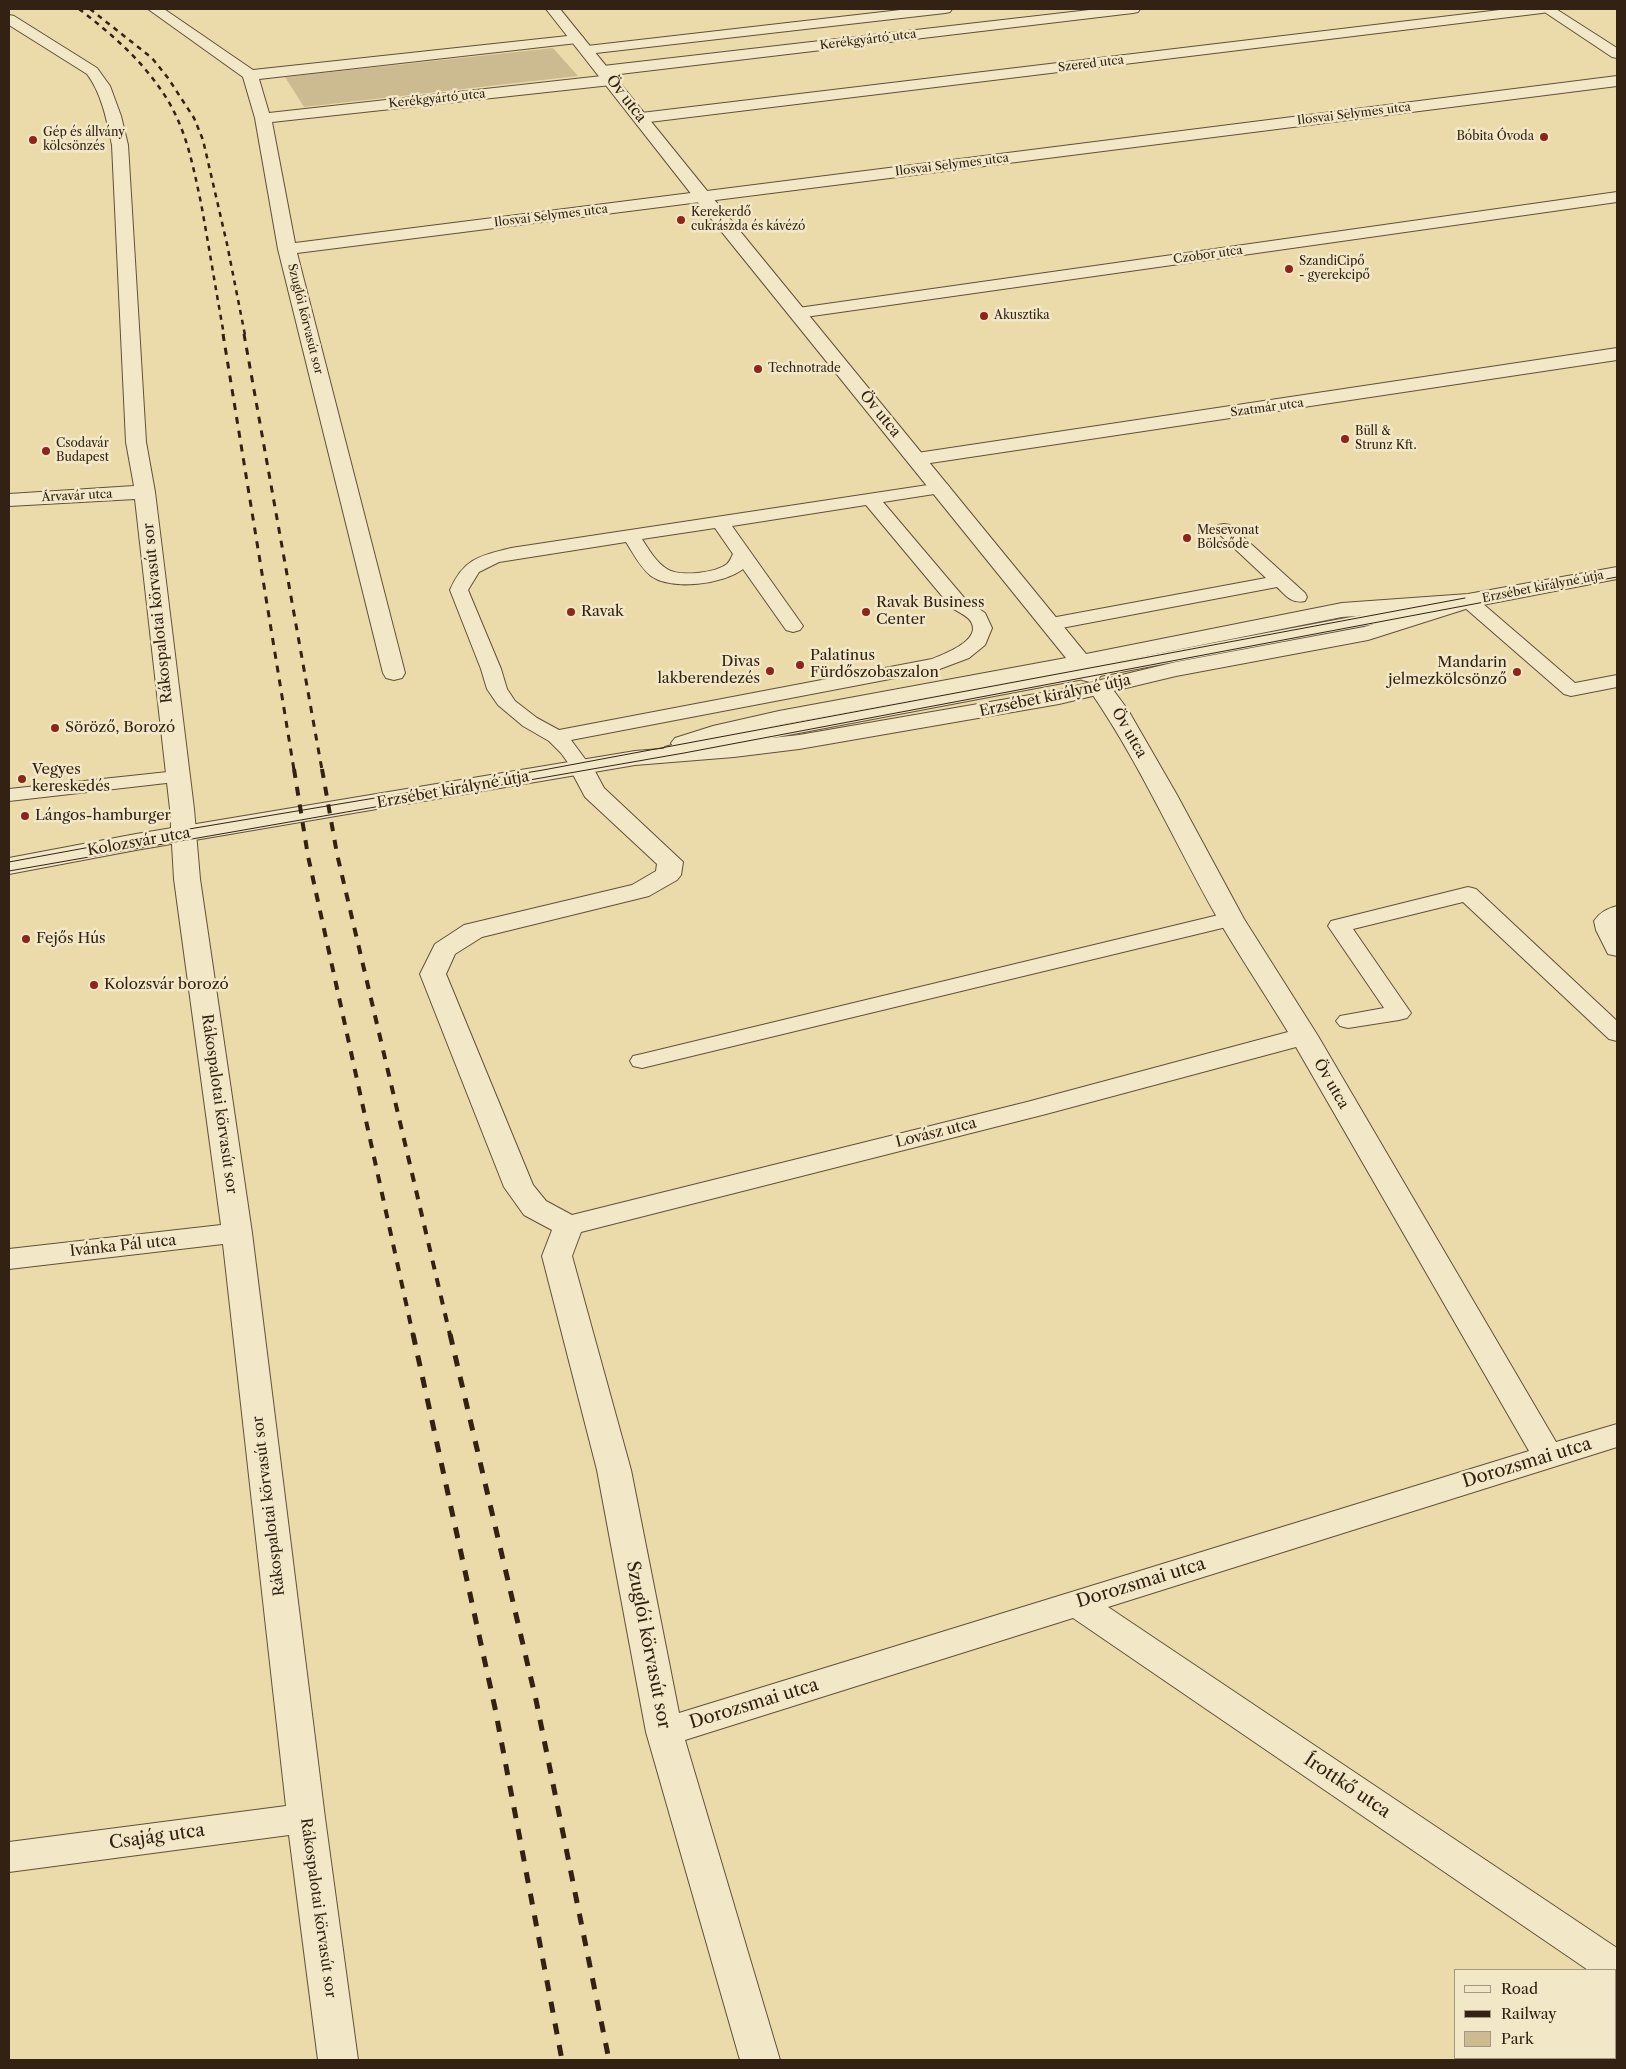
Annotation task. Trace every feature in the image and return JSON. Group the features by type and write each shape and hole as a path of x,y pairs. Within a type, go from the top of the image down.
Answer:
{"street":[{"path":"155,9 250,75"},
{"name":"Öv utca","path":"553,9 702,196 1051,624 1116,710 1165,795 1231,919 1304,1036 1548,1456"},
{"name":"Kerékgyártó utca","path":"250,75 945,9"},
{"name":"Kerékgyártó utca","path":"263,118 1133,9"},
{"name":"Szered utca","path":"641,118 1542,9"},
{"path":"1547,9 1617,54"},
{"name":"Rákospalotai körvasút sor","path":"9,19 92,71 98,78 114,118 120,145 136,442 145,492 184,834 187,879 237,1233 306,1818 338,2060"},
{"path":"9,39 35,35"},
{"name":"Szuglói körvasút sor","path":"250,75 263,118 287,249 394,673"},
{"name":"Ilosvai Selymes utca","path":"287,249 1617,81"},
{"name":"Czobor utca","path":"798,313 1617,197"},
{"name":"Szatmár utca","path":"917,459 1450,381 1617,354"},
{"name":"Árvavár utca","path":"9,500 145,492"},
{"name":"Erzsébet királyné útja","path":"270,820 635,758 734,750 798,742 1090,674 1342,610 1468,601 1617,573"},
{"name":"Erzsébet királyné útja","path":"635,758 722,731 760,722 1090,674 1176,669 1368,633 1468,601"},
{"path":"568,1226 535,1208 519,1187 433,974 444,950 473,931 640,891 668,875 670,862 594,792 582,767"},
{"name":"Kolozsvár utca","path":"9,866 270,820"},
{"path":"1617,914 1607,921 1608,930 1617,948"},
{"name":"Lovász utca","path":"568,1226 1036,1108 1304,1036"},
{"name":"Szuglói körvasút sor","path":"568,1226 557,1256 614,1470 664,1732 760,2060"},
{"name":"Ivánka Pál utca","path":"9,1258 237,1233"},
{"name":"Dorozsmai utca","path":"664,1732 1617,1435"},
{"name":"Írottkő utca","path":"1077,1604 1617,1969"},
{"name":"Csajág utca","path":"9,1857 306,1818"}],"lane":[{"path":"582,767 569,749 556,737 530,722 508,705 497,689 491,669 459,590 465,574 482,561 511,554 941,488"},
{"path":"556,737 937,664 962,654 973,646 978,641 982,628 978,616 959,604 871,500"},
{"path":"721,523 793,626"},
{"path":"1224,529 1298,597"},
{"path":"631,536 652,567 664,576 686,579 724,572 737,564 742,554"},
{"path":"1051,624 1281,581"},
{"path":"1468,601 1571,690 1617,681"},
{"path":"9,795 177,777"},
{"path":"1348,1021 1399,1013 1339,926 1468,894 1617,1034"},
{"path":"642,1061 1231,919"}],"green space":[{"path":"553,48 578,76 304,107 285,77"}],"tram line":[{"path":"9,871 684,753 1617,577"},
{"path":"9,862 183,830 543,770 1465,598"}],"railway":[{"path":"79,9 116,39 138,61 167,99 180,124 201,203 224,335"},
{"path":"90,9 152,58 168,78 194,118 203,140 227,244 245,335"},
{"path":"223,334 294,770"},
{"path":"244,334 322,770"},
{"path":"294,769 308,856 413,1335"},
{"path":"322,769 337,854 450,1335"},
{"path":"413,1334 495,1708 562,2060"},
{"path":"450,1334 536,1700 609,2060"}],"place":[{"name":"Bóbita Óvoda","path":"1544,137"},
{"name":"Gép és állvány kölcsönzés","path":"33,140"},
{"name":"Kerekerdő cukrászda és kávézó","path":"681,220"},
{"name":"SzandiCipő - gyerekcipő","path":"1289,269"},
{"name":"Akusztika","path":"984,316"},
{"name":"Technotrade","path":"758,369"},
{"name":"Büll & Strunz Kft.","path":"1345,439"},
{"name":"Csodavár Budapest","path":"46,451"},
{"name":"Mesevonat Bölcsőde","path":"1187,538"},
{"name":"Ravak","path":"571,612"},
{"name":"Ravak Business Center","path":"866,612"},
{"name":"Palatinus Fürdőszobaszalon","path":"800,665"},
{"name":"Divas lakberendezés","path":"770,671"},
{"name":"Mandarin jelmezkölcsönző","path":"1517,672"},
{"name":"Söröző, Borozó","path":"55,728"},
{"name":"Vegyes kereskedés","path":"22,779"},
{"name":"Lángos-hamburger","path":"25,816"},
{"name":"Fejős Hús","path":"26,939"},
{"name":"Kolozsvár borozó","path":"94,985"}]}
